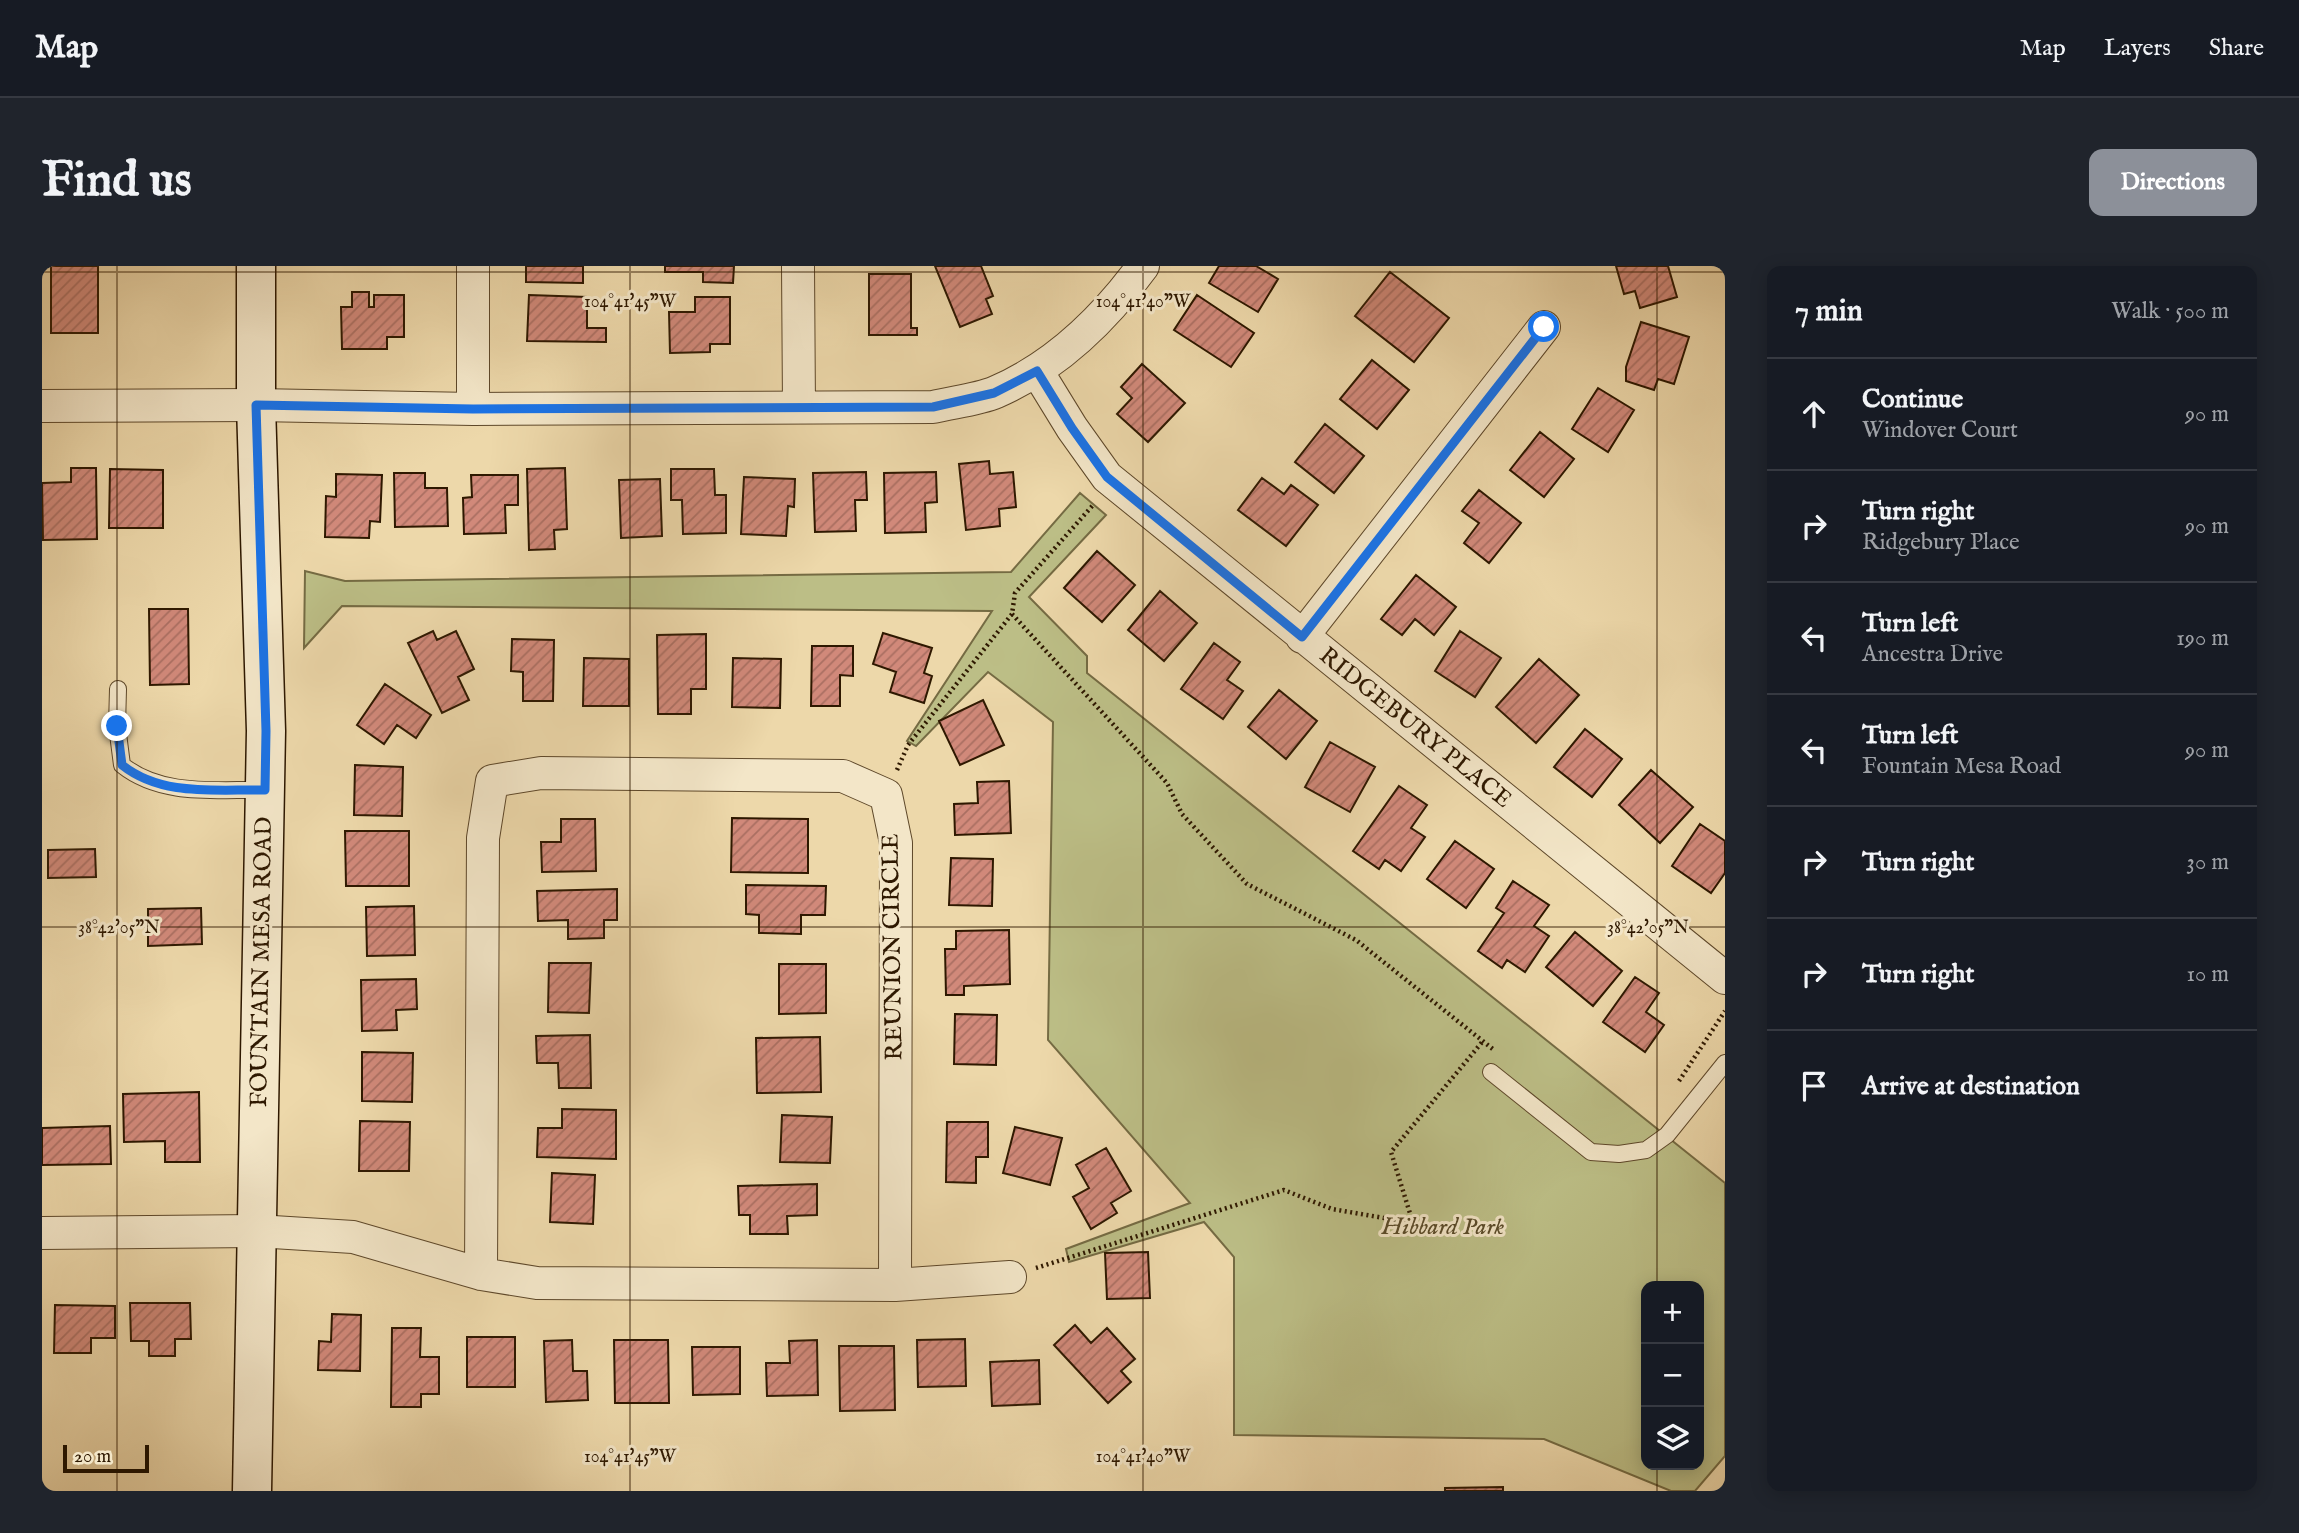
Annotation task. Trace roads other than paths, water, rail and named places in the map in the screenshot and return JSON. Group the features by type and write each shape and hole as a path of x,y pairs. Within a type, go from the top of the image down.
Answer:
{"main road":[{"name":"FOUNTAIN MESA ROAD","path":"252,1491 266,731 256,405 256,266"}],"street":[{"path":"473,266 473,409"},
{"path":"798,266 799,407"},
{"path":"42,406 256,405 473,409 933,407 994,393 1037,371 1082,335 1121,297 1143,266"},
{"path":"1302,637 1544,327"},
{"name":"RIDGEBURY PLACE","path":"1037,371 1072,428 1107,477 1725,978"},
{"name":"REUNION CIRCLE","path":"481,1274 484,838 492,780 541,773 843,776 886,795 895,843 895,1285"},
{"path":"42,1233 257,1231 353,1237 481,1274 537,1283 895,1285 1010,1277"}],"lane":[{"path":"118,689 117,726 122,765 137,777 170,789 265,790"},
{"path":"1491,1072 1591,1152 1619,1154 1646,1150 1667,1135 1725,1063"}],"park label":[{"name":"Hibbard Park","path":"1443,1227"}]}
